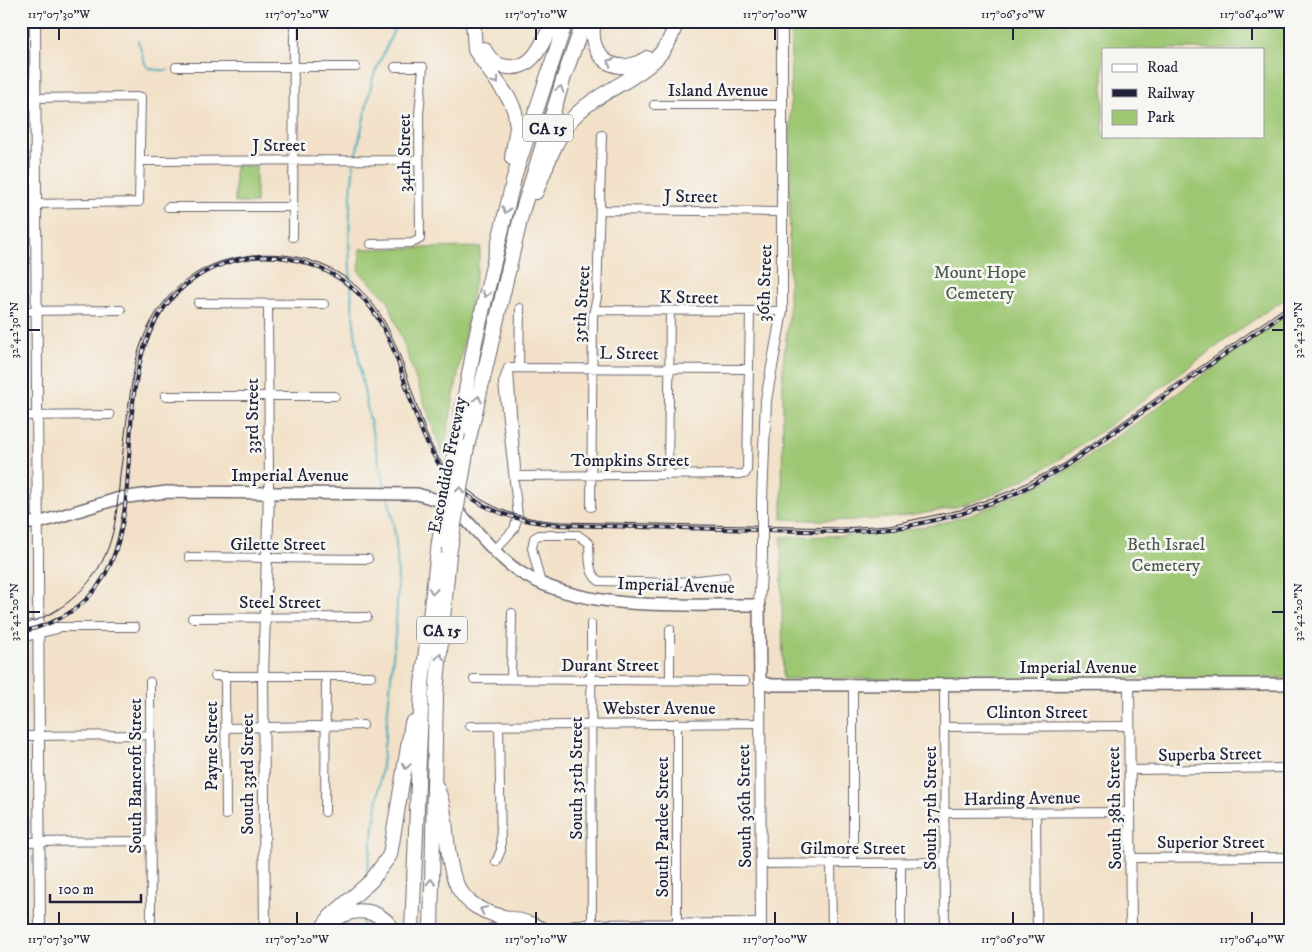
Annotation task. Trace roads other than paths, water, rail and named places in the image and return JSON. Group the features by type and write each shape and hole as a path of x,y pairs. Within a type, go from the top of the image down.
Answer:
{"highway":[{"path":"473,21 475,50 510,100 515,112 517,127 512,160 515,174"},
{"path":"482,21 481,41 485,51 495,63 509,67 523,65 534,57 553,21"},
{"name":"Escondido Freeway","path":"412,931 422,684 439,542 476,337 515,174 566,21"},
{"path":"590,22 591,37 596,51 610,64 620,66 640,62 652,54 662,40 666,21"},
{"path":"516,237 555,148 570,120 586,106 660,58 668,46 676,21"},
{"name":"Escondido Freeway","path":"430,931 436,694 449,555 467,447 516,237 556,104 590,22"},
{"path":"326,931 328,926 350,906 390,855 415,708 422,684"},
{"path":"434,782 442,797 453,875 463,895 476,907 493,914 528,922 545,931"},
{"path":"320,931 331,916 350,906 389,921 393,931"},
{"path":"492,931 508,927 530,931"}],"main road":[{"path":"35,21 40,931"},
{"name":"36th Street","path":"759,604 766,400 782,311 782,21"},
{"name":"Imperial Avenue","path":"21,523 38,523 142,494 167,492 417,494 444,502 470,522 495,550 522,574 541,584 566,592 625,602 759,604 760,682 781,686 1291,684"},
{"name":"33rd Street","path":"264,618 269,493"},
{"name":"South 33rd Street","path":"264,618 265,931"},
{"path":"21,626 38,630"},
{"path":"21,637 38,630 57,628"},
{"name":"South 36th Street","path":"760,682 758,723 761,927"},
{"name":"South 38th Street","path":"1129,684 1131,931"}],"street":[{"path":"293,238 294,21"},
{"path":"176,67 356,67"},
{"name":"34th Street","path":"371,244 412,243 420,239 418,115 423,67 395,67"},
{"path":"21,98 140,97 139,202 36,204"},
{"name":"Island Avenue","path":"654,105 781,105"},
{"name":"35th Street","path":"591,507 592,367 601,210 602,135"},
{"name":"J Street","path":"140,161 418,160"},
{"path":"168,207 292,207"},
{"name":"J Street","path":"601,210 782,212"},
{"path":"198,303 324,304"},
{"name":"33rd Street","path":"268,305 269,493"},
{"path":"519,367 520,308"},
{"path":"21,311 121,310"},
{"name":"K Street","path":"595,310 750,313 782,311"},
{"path":"668,475 671,369 670,312"},
{"name":"36th Street","path":"745,474 747,470 750,313"},
{"name":"L Street","path":"514,476 511,469 503,383 508,368 749,369"},
{"path":"166,396 335,396"},
{"path":"21,416 110,415"},
{"name":"Tompkins Street","path":"514,476 745,474"},
{"path":"495,550 514,529 517,520 514,476"},
{"path":"541,584 532,548 534,538 539,535 584,537 589,543 592,576 600,581 671,583 725,576"},
{"name":"Gilette Street","path":"189,558 368,559"},
{"path":"511,679 512,613"},
{"name":"Steel Street","path":"192,618 368,617"},
{"name":"South 35th Street","path":"591,624 592,927"},
{"path":"57,628 135,627"},
{"path":"670,629 670,680"},
{"path":"215,676 371,676"},
{"name":"Payne Street","path":"225,676 226,815"},
{"path":"324,812 326,676"},
{"name":"Durant Street","path":"474,679 745,680"},
{"name":"South Bancroft Street","path":"150,682 151,931"},
{"path":"853,686 853,862"},
{"name":"South 37th Street","path":"944,686 945,931"},
{"name":"South Pardee Street","path":"677,723 677,927"},
{"name":"Webster Avenue","path":"470,726 758,723"},
{"path":"226,728 363,725"},
{"path":"496,862 501,850 499,726"},
{"name":"Clinton Street","path":"944,727 1129,726"},
{"path":"21,736 150,735"},
{"name":"Superba Street","path":"1130,770 1291,768"},
{"name":"Harding Avenue","path":"944,814 1129,812"},
{"path":"1036,813 1037,931"},
{"path":"21,842 150,841"},
{"name":"Superior Street","path":"1131,858 1291,857"},
{"path":"831,862 832,931"},
{"path":"901,862 901,931"},
{"name":"Gilmore Street","path":"761,864 945,862"},
{"path":"574,924 592,927 761,927"}],"waterway":[{"path":"355,159 373,77 398,21"},
{"path":"138,41 145,64 148,67 168,70"},
{"path":"354,164 349,246 355,328 360,369 386,490"},
{"path":"366,877 383,760 398,593 396,546 388,497"},
{"path":"362,907 363,897"},
{"path":"362,916 363,931"}],"tram line":[{"path":"21,625 36,620 65,605 98,569 113,531 130,393 135,365 146,332 154,316 176,289 189,278 220,262 244,256 268,254 293,256 317,263 340,274 358,288 373,304 385,322 403,364 430,443 450,473 474,495 500,509 529,518 561,522 842,528 889,525 960,510 1013,490 1063,464 1291,303"}],"railway":[{"path":"21,632 73,610 105,576 121,532 136,378 151,331 179,291 207,271 232,261 260,257 296,260 314,266 356,291 383,326 431,451 457,486 498,512 561,525 842,532 904,527 961,514 1015,494 1064,467 1291,308"}],"park label":[{"name":"Mount Hope Cemetery","path":"980,282"},
{"name":"Beth Israel Cemetery","path":"1166,554"}]}
